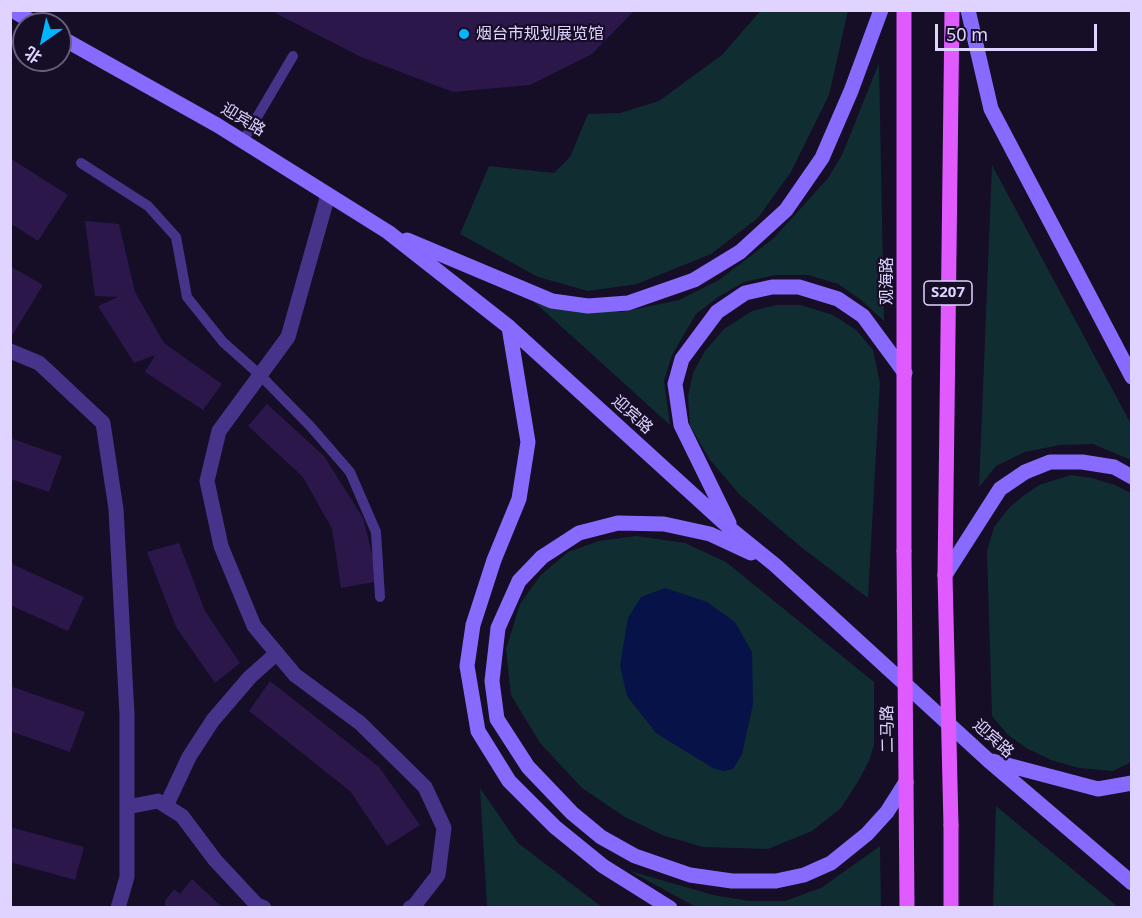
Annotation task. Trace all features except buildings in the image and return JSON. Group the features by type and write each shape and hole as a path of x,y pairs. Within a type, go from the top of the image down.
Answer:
{"main road":[{"path":"388,232 552,301 588,306 628,303 694,280 740,252 786,210 822,158 851,91 881,10"},
{"name":"观海路","path":"904,10 904,551"},
{"name":"S207","path":"945,575 952,10"},
{"path":"968,10 991,109 1131,377"},
{"name":"迎宾路","path":"72,45 243,141 388,232 509,327 733,531 776,565 988,760 1131,883"},
{"path":"733,531 681,425 675,384 682,360 717,312 745,293 772,287 799,287 838,299 863,316 905,373"},
{"path":"509,327 528,442 519,500 494,560 472,625 467,666 478,731 509,781 555,827 603,866 670,908"},
{"path":"951,908 945,575 1000,489 1025,472 1050,462 1082,462 1114,467 1131,477"},
{"path":"776,565 710,534 664,524 618,523 579,533 542,557 519,582 498,628 492,681 497,719 528,767 572,813 601,837 635,856 690,875 732,881 776,881 804,875 831,863 867,834 887,812 906,782"},
{"name":"二马路","path":"904,551 907,908"},
{"path":"988,760 1098,789 1131,783"}],"street":[{"path":"328,195 288,337 219,431 207,481 221,546 254,626 295,675 360,723 425,787 444,828 440,863 438,875 410,908"},
{"path":"10,351 39,363 103,423 116,510 127,715 127,877 118,908"},
{"path":"166,807 189,758 213,720 250,677 276,653"},
{"path":"127,807 158,801 182,816 215,860 258,905 264,908"}],"lane":[{"path":"243,141 293,56"},
{"path":"81,163 148,206 176,237 187,297 223,342 260,375 350,472 376,532 380,597"}],"green space":[{"path":"761,10 848,11 829,95 791,172 758,218 711,254 637,284 588,291 538,277 460,234 489,166 554,173 570,157 588,114 620,113 659,101 722,55"},
{"path":"879,63 884,321 861,300 838,284 808,275 776,275 744,282 718,297 696,314 672,355 664,381 670,425 532,300 597,311 621,312 679,300 719,280 774,238 828,178 842,155"},
{"path":"992,165 1131,424 1131,460 1093,444 1060,445 1025,452 996,466 979,487"},
{"path":"776,305 801,305 833,315 856,330 873,350 880,383 868,598 801,547 740,495 710,460 690,426 688,396 693,373 705,351 724,329 752,311"},
{"path":"1071,475 1092,478 1131,493 1131,762 1113,771 1079,768 1051,760 1026,748 1007,734 992,716 987,551 994,527 1009,508 1039,485"},
{"path":"636,536 685,543 726,562 874,682 874,745 869,761 841,808 812,831 768,849 703,847 662,835 625,817 582,788 540,743 511,695 506,649 520,604 541,575 568,552 599,541"},
{"path":"480,788 518,843 602,907 487,907"},
{"path":"996,806 1118,907 993,907"},
{"path":"880,846 881,907 696,907 630,871 713,895 749,901 785,901 821,888"}],"shaded area":[{"path":"665,588 707,602 735,622 752,652 753,704 742,754 733,769 723,771 713,768 656,733 627,696 620,666 628,618 641,597"}],"place":[{"name":"烟台市规划展览馆","path":"464,34"}]}
